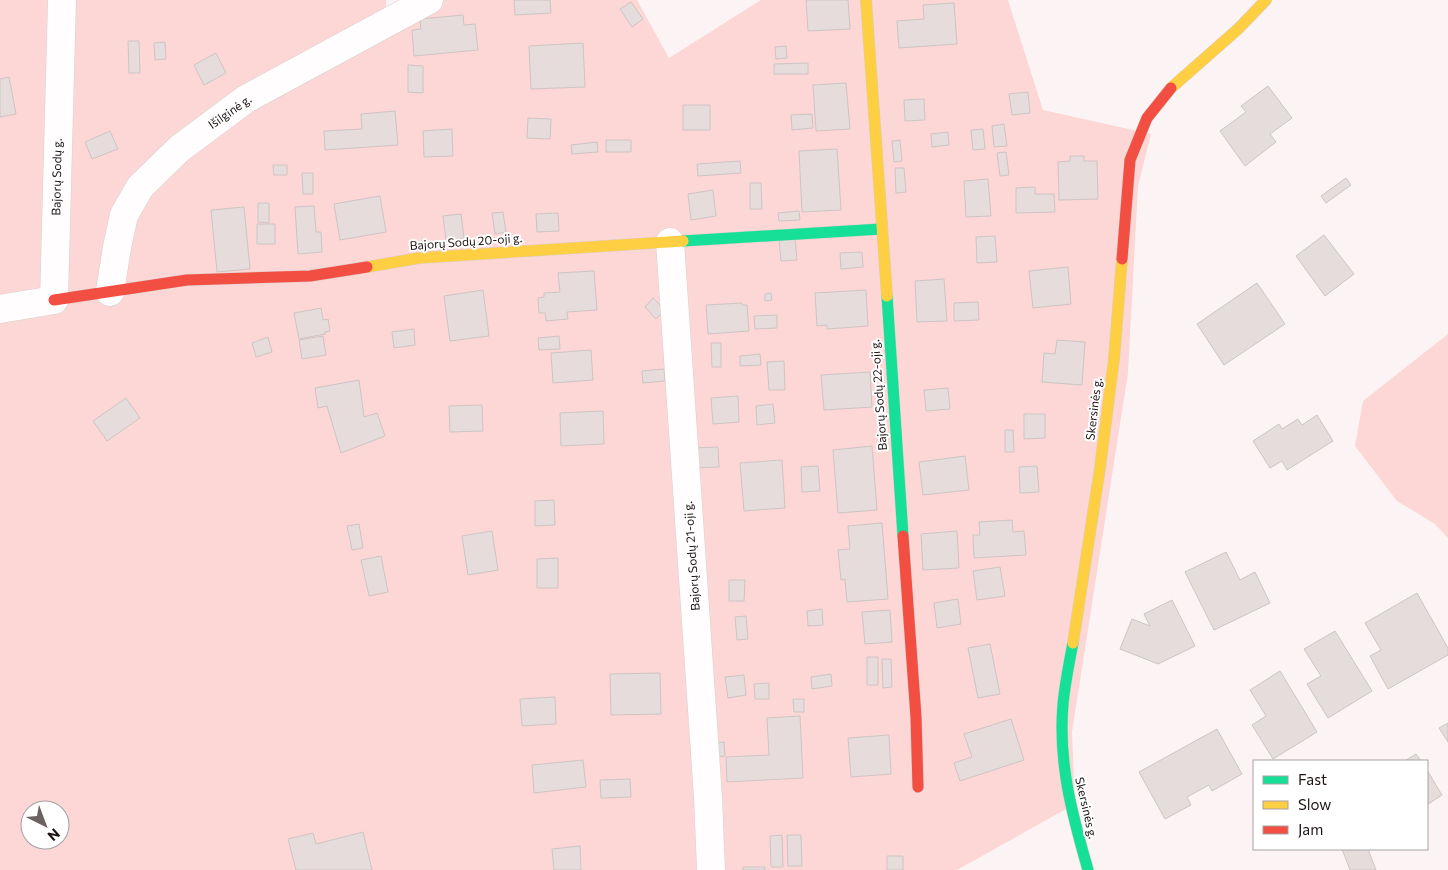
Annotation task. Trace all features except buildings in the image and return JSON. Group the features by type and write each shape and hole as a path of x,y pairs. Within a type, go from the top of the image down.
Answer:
{"street":[{"name":"Bajorų Sodų g.","path":"54,300 62,0"},
{"name":"Išilginė g.","path":"110,292 116,247 124,215 140,187 178,149 246,99 429,0"},
{"name":"Bajorų Sodų 22-oji g.","path":"866,0 916,717 918,787"},
{"name":"Skersinės g.","path":"1088,870 1075,827 1066,784 1062,743 1063,704 1100,468 1114,360 1130,160 1140,130 1150,114 1175,84 1238,29 1266,0"},
{"name":"Bajorų Sodų 20-oji g.","path":"54,300 187,280 310,276 419,258 881,229"},
{"name":"Bajorų Sodų 21-oji g.","path":"670,242 708,797 711,870"},
{"path":"0,309 54,300"}],"shaded area":[{"path":"0,0 386,0 386,25 429,0 637,0 669,58 761,0 1008,0 1043,110 1151,134 1138,186 1128,373 1072,732 1075,804 957,870 0,870"},
{"path":"1448,334 1448,538 1435,524 1397,501 1355,446 1363,401"}],"traffic: fast":[{"path":"683,241 881,229"},
{"path":"887,296 903,536"},
{"path":"1073,643 1063,704 1064,768 1088,870"}],"traffic: slow":[{"path":"866,0 887,296"},
{"path":"1171,88 1238,29 1266,0"},
{"path":"367,267 419,258 683,241"},
{"path":"1073,643 1100,468 1114,359 1122,259"}],"traffic: jam":[{"path":"1122,259 1130,160 1147,118 1171,88"},
{"path":"54,300 187,280 310,276 367,267"},
{"path":"903,536 916,717 918,787"}]}
